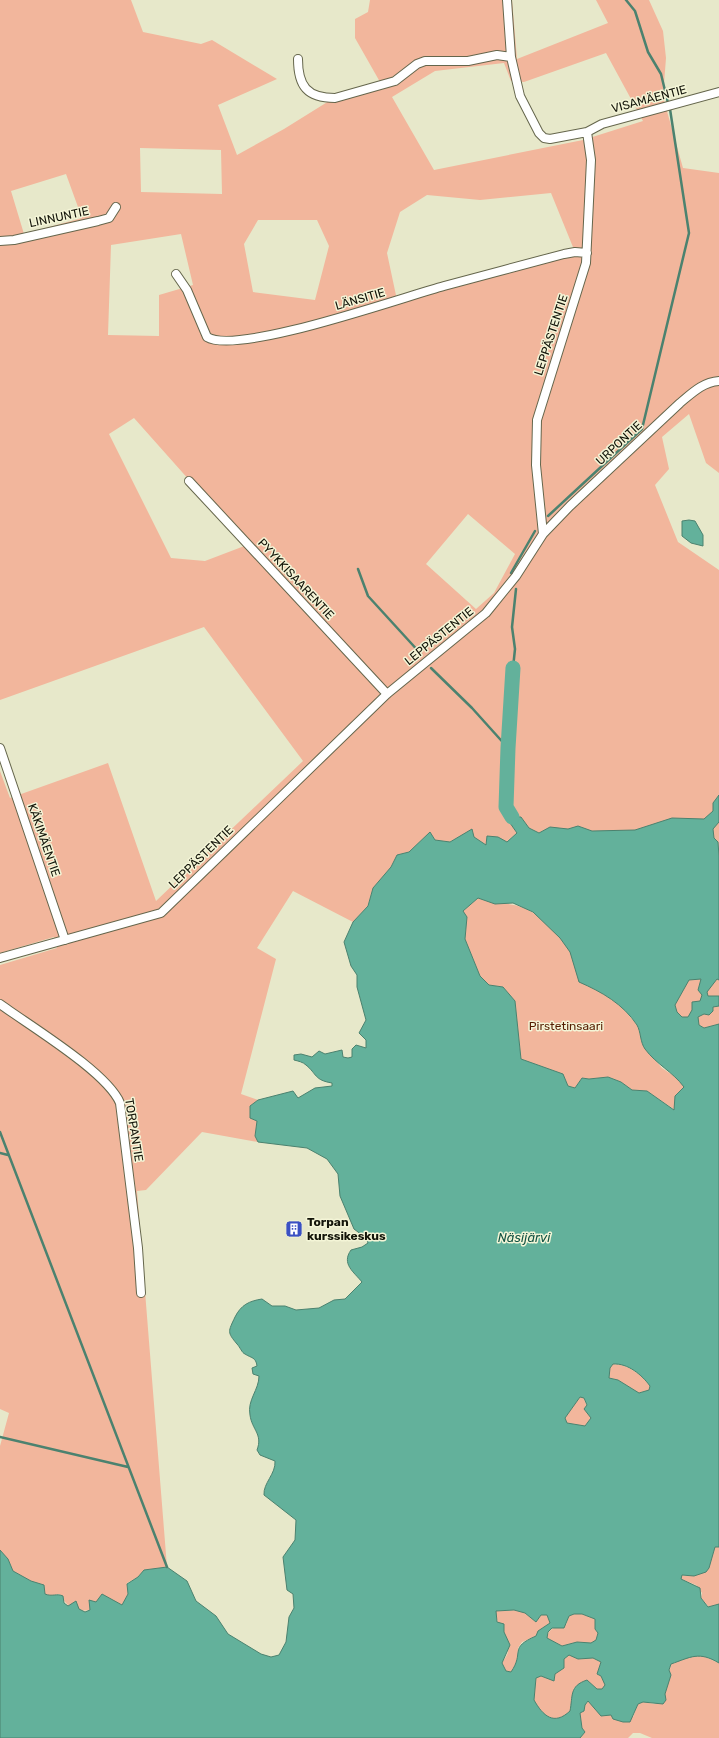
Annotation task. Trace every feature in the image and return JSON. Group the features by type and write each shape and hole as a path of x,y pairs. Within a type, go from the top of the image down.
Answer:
{"street":[{"path":"298,59 300,83 308,91 326,98 341,96 395,81 417,64 425,61 468,61 497,55 511,57 507,0"},
{"name":"VISAMÄENTIE","path":"511,57 520,96 539,133 544,138 550,139 588,132 602,124 719,92"},
{"name":"LEPPÄSTENTIE","path":"0,958 161,913 387,694 486,613 516,576 543,534 536,465 537,420 583,275 587,253 591,160 588,132"},
{"name":"LINNUNTIE","path":"0,241 109,218 116,207"},
{"name":"LÄNSITIE","path":"176,274 187,290 207,337 219,342 285,332 443,286 564,254 575,252 587,253"},
{"name":"URPONTIE","path":"543,534 570,506 696,389 706,384 719,381"},
{"name":"PYYKKISAARENTIE","path":"189,480 387,694"},
{"name":"KÄKIMÄENTIE","path":"0,748 65,940"},
{"name":"TORPANTIE","path":"0,1004 97,1073 116,1094 120,1104 122,1118 138,1248 141,1293"}],"green space":[{"path":"0,0 131,0 143,32 201,44 212,40 277,79 218,105 237,155 284,129 329,101 384,89 355,38 355,19 368,12 370,0 512,0 517,59 608,23 596,0 649,0 663,31 666,58 663,97 683,168 719,173 719,473 706,463 689,414 662,437 669,469 655,485 678,542 719,570 719,1024 704,1028 688,1017 682,1017 677,1012 550,827 539,833 529,828 521,817 510,823 517,833 506,842 498,837 487,837 486,845 474,837 472,830 449,842 435,840 430,832 409,852 397,855 391,867 373,888 368,906 353,922 293,891 257,948 276,959 241,1094 258,1100 250,1106 250,1117 257,1121 255,1136 258,1142 202,1132 146,1190 137,1191 167,1567 144,1570 138,1577 127,1583 128,1594 122,1605 115,1602 84,1610 78,1610 71,1607 65,1602 60,1594 50,1596 45,1594 44,1585 31,1581 13,1571 8,1559 0,1550 0,1446 9,1413 0,1409 0,965 57,948 54,937 0,953 0,771 10,798 108,763 156,901 303,761 204,627 0,700","holes":["606,53 643,121 583,140 434,170 392,97 435,71 504,63 511,81 524,82","140,148 221,150 222,194 141,192","66,174 82,218 24,234 11,191","551,193 575,252 397,300 387,253 400,212 427,195 480,200","258,220 317,220 329,246 315,300 253,292 244,244","181,234 193,285 159,295 159,336 108,335 111,245","134,418 247,545 205,561 171,558 109,434","468,514 515,554 494,593 476,609 426,564"]},
{"name":"Pirstetinsaari","path":"478,898 487,901 519,906 534,913 542,920 563,910 605,995 620,1005 638,1026 644,1047 662,1068 677,1078 684,1087 675,1110 647,1091 632,1090 621,1082 608,1077 589,1079 582,1078 575,1088 568,1086 563,1074 521,1059 515,1001 503,987 489,985 480,976 465,939 467,917 463,911"},
{"path":"613,1364 619,1364 634,1371 650,1386 649,1390 639,1393 618,1380 609,1378 610,1368"},
{"path":"580,1397 584,1398 591,1418 585,1426 567,1423 565,1418"},
{"path":"715,1547 719,1547 719,1604 709,1607 701,1598 702,1593 696,1585 681,1579 681,1575 686,1576 709,1568"},
{"path":"519,1610 536,1622 541,1615 547,1615 550,1623 542,1628 536,1636 522,1642 518,1648 517,1663 511,1672 506,1671 502,1663 507,1654 509,1645 496,1616 496,1611"},
{"path":"574,1614 582,1614 595,1619 595,1629 598,1633 596,1641 591,1643 577,1642 562,1646 547,1638 551,1630 556,1627 566,1625 569,1616"},
{"path":"569,1655 578,1659 593,1658 601,1662 597,1674 601,1676 606,1685 603,1689 597,1689 587,1680 574,1688 570,1711 559,1718 549,1717 541,1711 534,1700 536,1678 541,1676 555,1679 555,1674 564,1668 564,1659"},
{"path":"701,1655 719,1663 719,1738 652,1738 640,1733 633,1733 628,1738 580,1738 585,1732 582,1728 580,1713 584,1711 585,1705 589,1701 601,1716 609,1715 633,1717 638,1704 643,1702 655,1704 665,1694 671,1664 689,1657"}],"water":[{"path":"682,521 695,521 703,535 703,546 691,543 682,536"},
{"name":"Näsijärvi","path":"719,795 719,822 713,829 714,838 718,842 719,856 719,980 717,979 707,992 708,996 719,996 719,1006 713,1007 713,1011 709,1015 704,1014 698,1017 699,1025 704,1028 719,1024 719,1547 715,1547 709,1568 706,1572 694,1576 682,1575 681,1579 700,1588 701,1598 708,1607 719,1604 719,1663 706,1657 695,1656 671,1664 669,1670 671,1675 665,1694 666,1700 663,1704 643,1702 638,1704 630,1722 623,1722 613,1719 611,1715 601,1716 588,1701 585,1705 584,1711 580,1713 582,1728 585,1732 580,1738 0,1738 0,1550 8,1559 13,1571 31,1581 44,1585 45,1594 63,1596 64,1603 68,1606 76,1601 79,1609 85,1612 90,1610 89,1600 96,1602 102,1594 122,1605 128,1594 127,1584 138,1577 144,1570 167,1567 187,1581 196,1601 216,1616 228,1634 261,1654 271,1657 279,1655 286,1642 289,1617 294,1608 293,1594 287,1590 283,1557 295,1540 296,1520 264,1495 265,1486 274,1470 275,1461 260,1455 257,1450 259,1440 250,1415 250,1405 259,1376 253,1374 252,1368 257,1366 256,1361 243,1352 231,1337 230,1329 240,1309 249,1302 262,1299 272,1306 285,1306 296,1310 319,1308 334,1300 345,1299 362,1282 350,1268 347,1260 348,1255 351,1250 362,1247 368,1243 366,1238 354,1229 340,1196 338,1174 327,1159 307,1148 258,1142 255,1136 257,1121 250,1118 250,1106 258,1100 293,1091 298,1098 315,1088 332,1086 332,1083 326,1082 316,1076 305,1064 294,1060 294,1055 301,1054 312,1057 319,1051 325,1054 342,1050 343,1057 348,1058 352,1057 352,1049 356,1045 366,1048 366,1040 359,1033 366,1020 357,987 357,975 351,966 344,942 353,922 368,906 373,888 391,867 397,855 409,852 430,832 435,840 450,842 472,829 474,837 486,845 487,836 498,837 507,842 517,833 510,823 512,817 521,817 529,828 539,833 550,827 568,829 578,826 592,831 635,830 672,818 704,819 713,811 713,803","holes":["478,898 495,904 513,903 533,912 560,938 570,952 579,982 604,994 619,1005 637,1025 645,1049 684,1087 675,1096 674,1110 647,1091 632,1090 621,1082 608,1077 589,1079 582,1078 575,1088 568,1086 563,1074 521,1059 515,1001 503,987 489,985 480,976 465,939 467,917 463,911","701,979 698,990 702,995 700,1001 692,1002 692,1010 688,1017 682,1017 677,1012 675,1005 689,980","613,1364 619,1364 634,1370 650,1386 649,1390 639,1393 618,1380 609,1378 610,1368","580,1397 584,1398 587,1405 584,1409 591,1418 585,1426 567,1423 565,1418","514,1610 525,1613 536,1622 541,1615 547,1615 550,1623 538,1631 536,1636 527,1640 519,1647 517,1660 511,1672 506,1671 502,1663 510,1645 504,1632 504,1624 497,1622 496,1611","574,1614 582,1614 595,1619 595,1629 598,1633 596,1640 591,1643 577,1642 562,1646 547,1638 548,1632 552,1628 564,1628 569,1616","569,1655 578,1659 593,1658 601,1662 597,1674 601,1676 605,1685 602,1689 597,1689 587,1680 581,1682 577,1685 573,1692 570,1711 559,1718 549,1717 541,1711 534,1700 536,1678 541,1676 554,1681 555,1674 564,1668 564,1659"]}],"waterway":[{"path":"626,0 635,11 648,52 661,74 668,103"},
{"path":"548,516 642,429 689,233 670,109"},
{"path":"511,573 535,531"},
{"path":"358,569 368,596 421,654"},
{"path":"513,668 515,649 512,627 516,589"},
{"path":"431,668 472,708 508,748"},
{"path":"512,817 506,807 513,668"},
{"path":"0,1132 167,1567"},
{"path":"0,1153 8,1155"},
{"path":"0,1437 128,1467"}],"place":[{"name":"Torpan kurssikeskus","path":"294,1229"}]}
